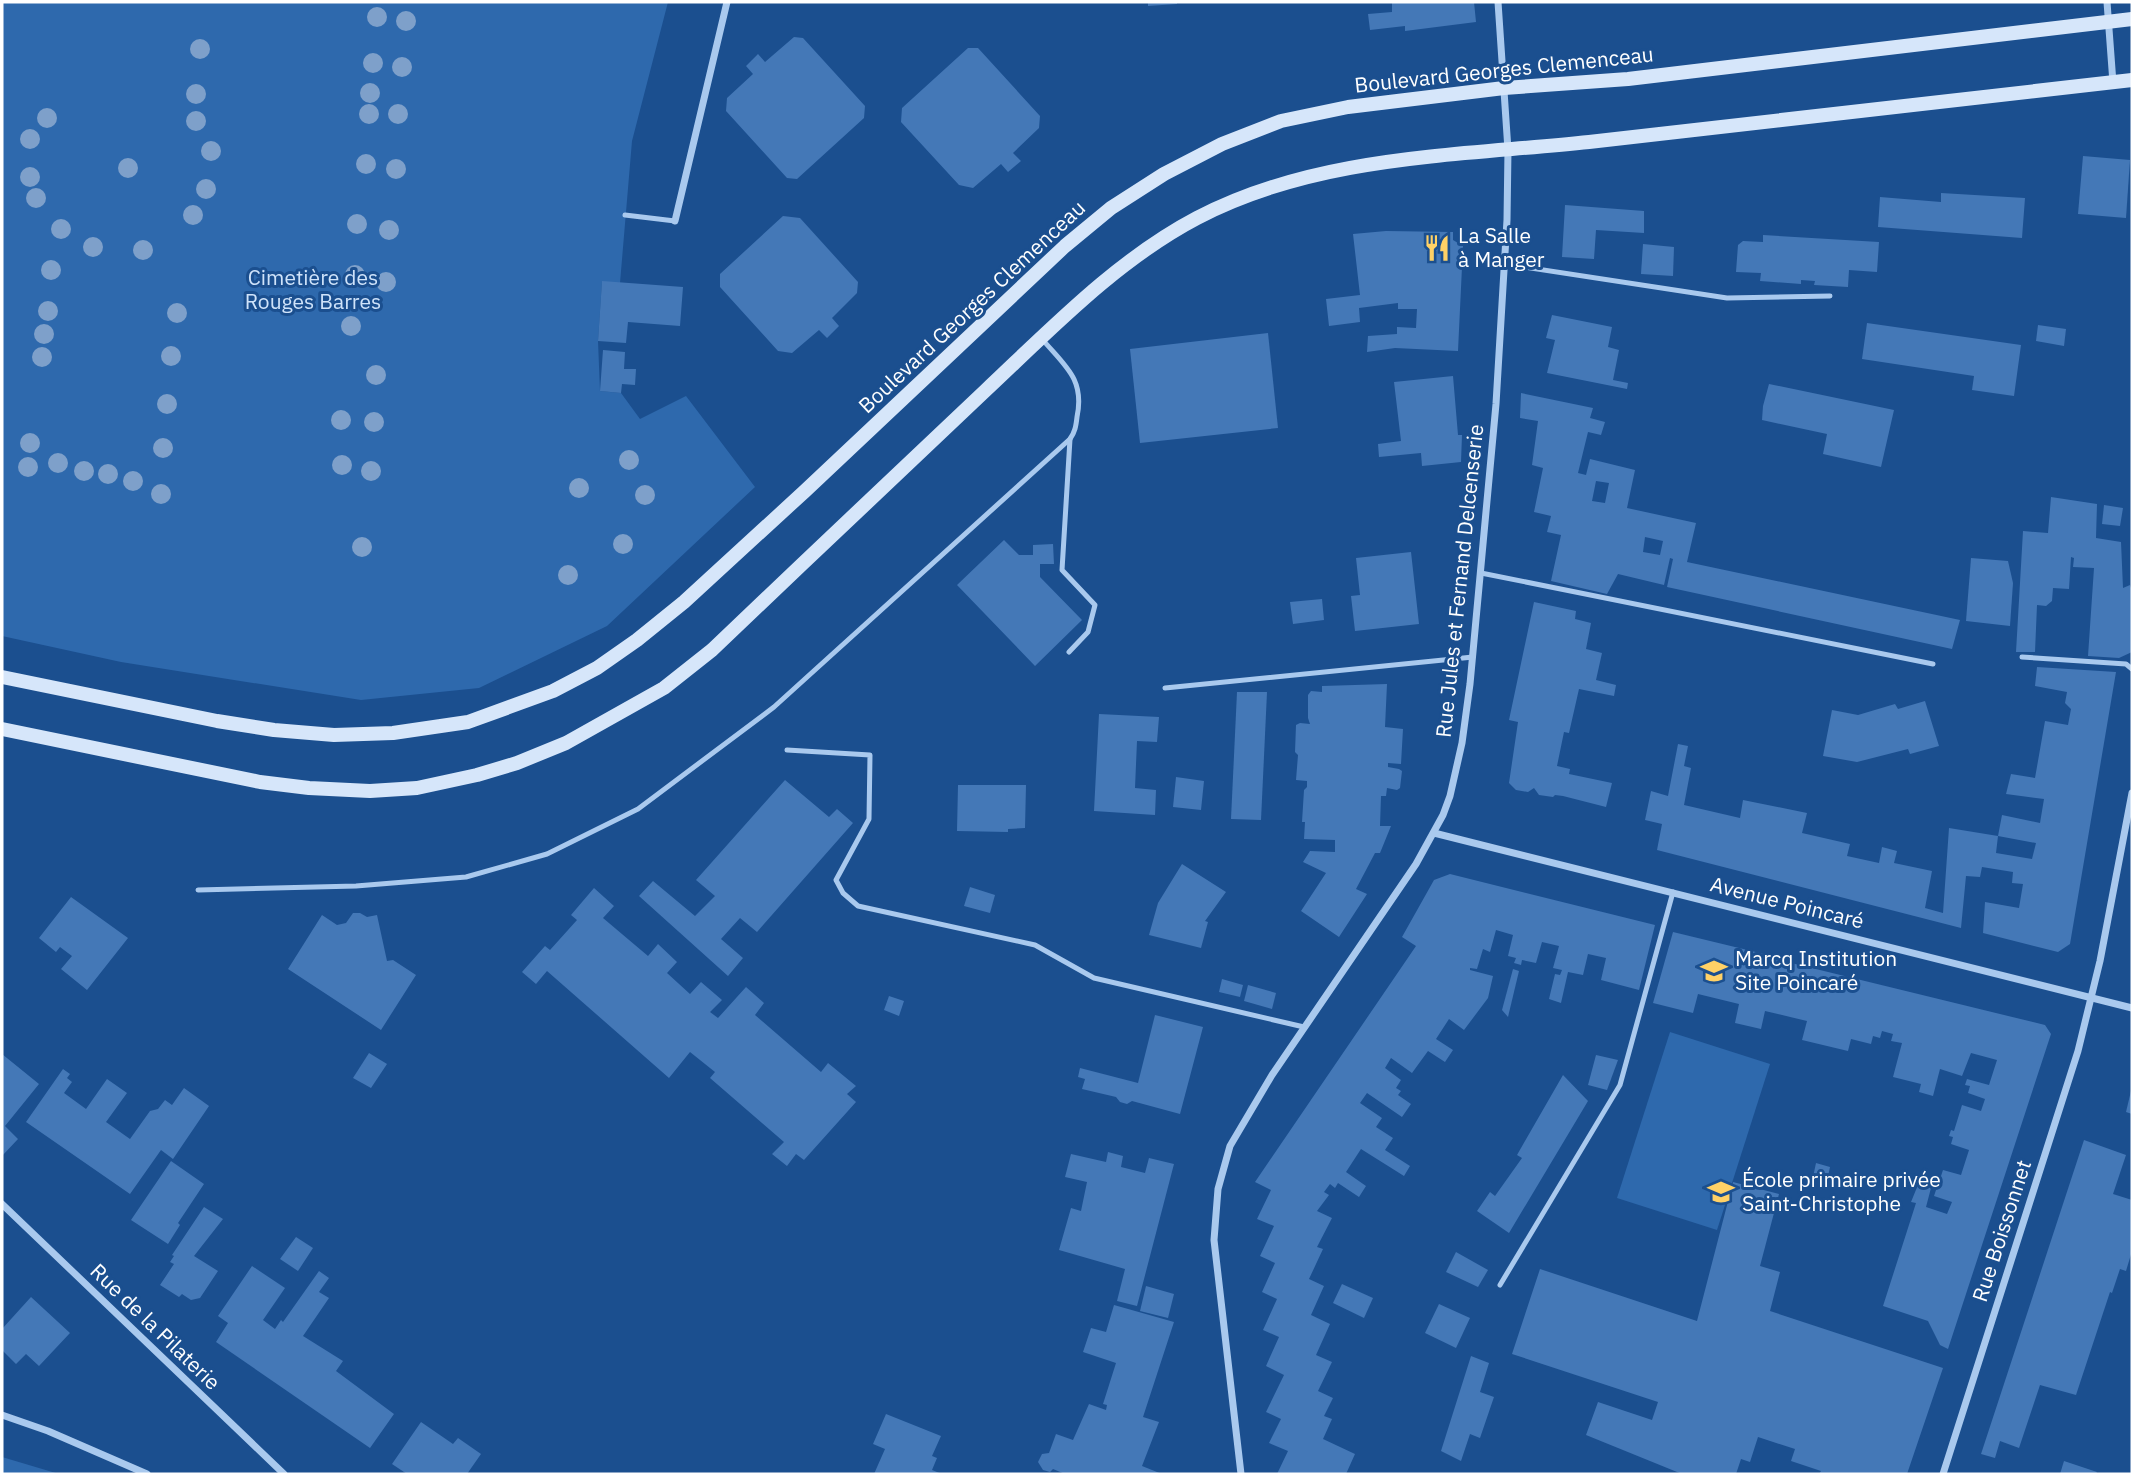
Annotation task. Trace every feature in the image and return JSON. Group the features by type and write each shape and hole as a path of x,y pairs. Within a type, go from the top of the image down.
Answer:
{"main road":[{"name":"Boulevard Georges Clemenceau","path":"2,677 217,721 334,736 428,730 468,722 553,691 597,668 637,640 684,602 805,491 1065,246 1111,208 1164,174 1222,144 1281,121 1348,107 1504,88 1628,79 2132,19"},
{"path":"2,729 207,772 309,788 370,791 417,788 517,763 566,743 664,688 702,658 1117,272 1154,243 1196,218 1247,194 1382,162 2132,80"}],"street":[{"path":"674,221 727,2"},
{"name":"Rue Jules et Fernand Delcenserie","path":"1241,1474 1214,1241 1218,1189 1230,1146 1304,1027 1416,864 1450,796 1464,733 1496,404 1504,264 1508,150 1498,2"},
{"path":"2107,2 2113,83"},
{"name":"Rue Boissonnet","path":"1944,1474 2078,1051 2092,998 2132,793"},
{"name":"Avenue Poincaré","path":"1434,832 2132,1009"},
{"name":"Rue de la Pilaterie","path":"2,1204 284,1474"},
{"path":"2,1415 48,1431 147,1474"}],"lane":[{"path":"625,215 674,221"},
{"path":"1504,264 1727,298 1830,296"},
{"path":"198,890 356,886 466,877 547,854 638,809 774,708 1070,439 1081,398 1072,373 1042,339"},
{"path":"1069,652 1088,632 1095,605 1062,570 1070,439"},
{"path":"1480,573 1933,664"},
{"path":"1165,688 1473,657"},
{"path":"2022,657 2126,664 2132,669"},
{"path":"787,750 870,755 869,819 836,880 843,893 858,906 1035,945 1094,978 1304,1027"},
{"path":"1500,1285 1620,1085 1673,892"}],"green space":[{"name":"Cimetière des Rouges Barres","path":"2,2 668,2 632,141 620,283 602,282 598,341 600,391 621,393 640,419 686,396 755,487 607,626 479,688 361,700 121,662 2,636"},
{"path":"1670,1032 1770,1064 1717,1230 1617,1198"},
{"path":"2,1457 59,1474 2,1474"}],"building":[{"path":"1148,2 1177,2 1177,4 1148,6"},
{"path":"1392,2 1474,2 1476,22 1405,31 1405,26 1370,30 1368,14 1392,12"},
{"path":"794,37 803,38 865,106 864,118 797,179 787,178 726,111 727,98 753,74 746,66 758,54 765,62"},
{"path":"968,48 978,48 1040,116 1039,128 1013,153 1021,161 1008,172 1001,164 973,188 959,185 901,122 902,108"},
{"path":"2083,156 2130,160 2126,218 2078,214"},
{"path":"1941,193 2025,198 2022,238 1878,227 1880,197 1941,202"},
{"path":"1565,205 1644,211 1644,233 1596,230 1594,259 1562,257"},
{"path":"783,216 800,218 858,282 857,293 832,318 839,326 827,338 819,330 792,353 778,351 720,287 720,274"},
{"path":"1386,231 1453,232 1453,240 1463,246 1458,351 1395,348 1367,352 1368,336 1397,334 1397,327 1416,328 1417,309 1398,309 1398,303 1359,308 1360,322 1329,326 1326,299 1360,295 1353,234"},
{"path":"1763,235 1879,242 1877,272 1849,270 1848,287 1814,285 1815,281 1801,280 1801,284 1760,281 1761,273 1736,272 1738,245 1743,241 1763,242"},
{"path":"1643,244 1674,247 1673,276 1641,274"},
{"path":"602,281 683,287 680,326 628,322 626,343 598,341"},
{"path":"1552,315 1612,327 1608,347 1619,350 1613,380 1628,383 1627,389 1547,373 1555,340 1546,338"},
{"path":"1867,323 2021,345 2014,396 1972,390 1974,376 1862,359"},
{"path":"2038,325 2066,329 2064,346 2036,341"},
{"path":"1268,333 1278,428 1140,443 1130,349"},
{"path":"603,350 625,352 624,369 636,369 635,385 622,384 621,393 600,391"},
{"path":"1453,376 1458,435 1462,435 1461,462 1422,466 1421,453 1379,457 1378,444 1401,441 1394,382"},
{"path":"1769,384 1894,410 1881,467 1823,454 1827,434 1762,420"},
{"path":"1521,393 1593,408 1590,418 1605,422 1601,435 1588,432 1578,473 1586,475 1590,459 1635,470 1627,508 1696,523 1687,562 1960,620 1952,649 1667,587 1673,559 1670,558 1664,585 1618,574 1607,594 1551,581 1561,535 1547,532 1551,516 1534,512 1543,468 1532,465 1538,421 1520,418","holes":["1596,481 1609,483 1605,503 1592,501","1645,537 1663,541 1660,555 1643,552"]},
{"path":"2051,497 2097,504 2096,538 2121,542 2123,588 2130,585 2132,591 2132,652 2119,658 2088,656 2094,568 2073,567 2074,558 2071,557 2069,589 2053,588 2052,601 2046,606 2037,605 2035,652 2016,652 2023,531 2048,533"},
{"path":"2104,505 2123,508 2120,526 2102,524"},
{"path":"1004,540 1019,555 1033,555 1033,545 1053,544 1054,564 1040,564 1040,577 1082,620 1035,666 957,585"},
{"path":"1411,552 1419,624 1355,631 1351,596 1360,595 1356,558"},
{"path":"1971,558 2008,561 2013,583 2010,626 1966,621"},
{"path":"1322,599 1324,620 1293,624 1290,602"},
{"path":"1534,602 1576,611 1575,619 1591,623 1586,649 1602,653 1596,680 1616,685 1614,696 1579,689 1569,733 1564,732 1557,766 1570,769 1569,774 1612,783 1606,807 1563,796 1539,795 1534,788 1528,792 1516,790 1509,783 1518,722 1509,720"},
{"path":"2037,667 2116,672 2070,944 2058,952 1983,933 1985,902 2019,908 2023,884 2012,883 2013,872 1982,867 1980,877 1966,876 1961,928 1657,850 1662,824 1645,820 1651,791 1668,796 1678,744 1688,746 1684,766 1691,768 1684,805 1740,818 1743,800 1807,813 1802,833 1850,844 1847,856 1879,863 1882,847 1897,851 1894,863 1932,871 1925,908 1943,913 1949,828 1998,836 2002,815 2040,823 2044,799 2006,794 2011,774 2035,778 2045,721 2068,725 2071,709 2065,703 2067,692 2035,686","holes":["1998,836 2036,843 2032,859 1996,853"]},
{"path":"1387,684 1385,727 1403,729 1401,764 1388,763 1388,767 1402,771 1400,788 1387,788 1386,796 1381,796 1380,826 1391,826 1380,853 1375,853 1356,889 1367,894 1339,937 1301,911 1326,873 1303,862 1310,851 1335,852 1335,840 1304,839 1305,822 1302,822 1307,781 1296,780 1296,725 1310,724 1308,695 1311,691 1322,692 1322,686"},
{"path":"1237,692 1267,692 1261,820 1231,819"},
{"path":"1925,701 1939,746 1910,754 1908,749 1857,762 1823,756 1832,710 1858,715 1895,704 1898,709"},
{"path":"1099,714 1159,717 1157,742 1137,741 1135,788 1156,790 1155,815 1094,811"},
{"path":"1176,777 1204,781 1201,810 1173,807"},
{"path":"785,780 829,817 837,809 853,823 757,932 740,918 721,939 743,958 728,976 639,896 653,881 695,916 715,896 696,880"},
{"path":"958,785 1026,785 1025,828 1008,829 1008,832 957,831"},
{"path":"1182,864 1226,892 1205,921 1208,922 1201,948 1149,935 1158,903"},
{"path":"1450,874 1655,925 1639,990 1601,980 1606,958 1588,954 1583,975 1568,972 1561,1003 1549,999 1555,974 1560,975 1562,970 1553,968 1559,946 1542,942 1536,963 1522,960 1521,965 1514,963 1516,958 1508,956 1513,935 1496,930 1490,952 1483,949 1477,969 1470,968 1493,976 1488,998 1464,1030 1449,1019 1436,1039 1453,1050 1445,1062 1428,1051 1412,1073 1391,1058 1385,1068 1401,1080 1396,1088 1401,1091 1398,1095 1411,1104 1402,1117 1367,1093 1360,1103 1382,1118 1376,1127 1393,1138 1385,1150 1410,1166 1404,1176 1361,1149 1346,1172 1366,1186 1359,1197 1338,1183 1335,1188 1330,1184 1324,1192 1329,1195 1317,1211 1332,1218 1317,1247 1323,1249 1309,1279 1324,1286 1311,1315 1330,1324 1316,1355 1332,1362 1318,1391 1333,1398 1324,1416 1332,1419 1323,1439 1355,1454 1346,1474 1277,1474 1288,1451 1269,1443 1281,1419 1266,1412 1284,1375 1266,1366 1279,1337 1263,1330 1277,1299 1262,1292 1275,1263 1260,1256 1274,1226 1257,1219 1271,1190 1255,1182 1416,946 1402,937 1434,880"},
{"path":"970,887 995,895 990,913 964,906"},
{"path":"594,888 614,906 603,918 648,956 658,944 677,962 667,973 690,994 701,982 722,1000 710,1012 718,1018 746,987 764,1003 755,1015 821,1072 828,1063 856,1086 847,1094 856,1102 804,1160 796,1154 787,1166 772,1154 784,1142 710,1078 715,1072 690,1052 669,1078 547,971 536,984 522,972 545,946 550,950 577,920 571,915"},
{"path":"71,897 128,938 87,990 61,969 72,956 60,947 56,952 39,938"},
{"path":"353,913 367,917 377,915 387,961 393,960 416,975 381,1030 288,969 322,915 337,925 346,923"},
{"path":"1673,932 2045,1025 2051,1034 1948,1349 1940,1345 1928,1321 1883,1306 1916,1203 1911,1202 1922,1175 1934,1180 1936,1175 1941,1176 1943,1170 1961,1175 1969,1150 1951,1144 1953,1137 1949,1136 1951,1130 1954,1131 1962,1105 1981,1111 1985,1099 1968,1093 1970,1086 1965,1085 1967,1079 1989,1085 1997,1060 1971,1053 1962,1076 1940,1069 1933,1096 1919,1092 1921,1084 1893,1077 1902,1043 1891,1041 1893,1034 1882,1031 1880,1038 1873,1036 1871,1044 1851,1039 1848,1051 1802,1040 1807,1021 1765,1011 1761,1029 1735,1023 1739,1004 1698,994 1693,1013 1653,1003","holes":["1931,1188 1936,1190 1934,1196 1952,1202 1947,1214 1926,1207"]},
{"path":"1513,969 1519,971 1508,1017 1502,1010"},
{"path":"1222,979 1243,985 1240,997 1219,992"},
{"path":"1248,985 1276,993 1272,1009 1244,1001"},
{"path":"889,996 904,1001 899,1016 884,1010"},
{"path":"1155,1015 1203,1027 1180,1114 1132,1101 1127,1104 1116,1097 1082,1089 1085,1079 1078,1077 1080,1068 1138,1083"},
{"path":"369,1053 387,1064 371,1088 353,1078"},
{"path":"2,1054 39,1084 5,1126 18,1139 2,1156"},
{"path":"1596,1055 1618,1060 1607,1090 1588,1085"},
{"path":"63,1069 70,1074 67,1078 72,1082 64,1093 86,1109 107,1079 127,1093 106,1122 130,1139 150,1111 158,1109 165,1100 172,1105 184,1088 209,1106 173,1159 161,1150 130,1194 26,1122"},
{"path":"1563,1075 1588,1101 1509,1233 1477,1211 1490,1192 1495,1196 1522,1158 1517,1155"},
{"path":"2132,1091 2132,1114 2126,1112"},
{"path":"2084,1140 2126,1155 2113,1194 2132,1200 2132,1251 2126,1271 2120,1269 2112,1293 2110,1292 2076,1395 2040,1385 2019,1448 2000,1441 1995,1458 1981,1454"},
{"path":"1108,1152 1123,1156 1121,1167 1145,1173 1149,1158 1174,1164 1137,1306 1117,1301 1125,1269 1059,1250 1071,1208 1081,1211 1087,1182 1065,1177 1071,1154 1106,1162"},
{"path":"171,1161 204,1184 178,1223 180,1225 168,1244 131,1220"},
{"path":"1816,1163 1830,1167 1827,1181 1813,1177"},
{"path":"1733,1182 1779,1194 1760,1266 1780,1272 1770,1311 1943,1368 1907,1474 1819,1474 1821,1471 1791,1461 1795,1449 1758,1437 1750,1462 1741,1459 1736,1474 1682,1474 1586,1435 1598,1402 1652,1420 1658,1402 1512,1354 1540,1269 1697,1321"},
{"path":"204,1207 223,1219 194,1256 218,1271 200,1298 191,1300 182,1294 179,1297 160,1285 174,1264 170,1262 174,1256 172,1255"},
{"path":"296,1237 313,1248 298,1271 280,1259"},
{"path":"1456,1252 1488,1270 1478,1287 1446,1272"},
{"path":"252,1266 285,1288 263,1320 275,1329 281,1320 283,1322 319,1271 329,1278 319,1292 329,1298 303,1336 343,1361 336,1371 394,1414 370,1448 216,1342 228,1323 218,1316"},
{"path":"1342,1284 1373,1298 1364,1318 1333,1303"},
{"path":"1146,1286 1174,1294 1168,1318 1140,1311"},
{"path":"31,1297 70,1333 39,1366 26,1354 16,1364 2,1350 2,1329"},
{"path":"1439,1304 1470,1318 1456,1348 1425,1333"},
{"path":"1114,1305 1174,1322 1143,1417 1159,1422 1142,1466 1162,1474 1065,1474 1053,1469 1050,1472 1043,1470 1038,1462 1042,1454 1049,1453 1056,1434 1073,1440 1089,1404 1106,1410 1107,1405 1103,1404 1116,1363 1083,1352 1091,1328 1106,1332"},
{"path":"1471,1356 1489,1363 1480,1392 1494,1397 1480,1438 1470,1434 1461,1461 1441,1451"},
{"path":"886,1414 941,1436 932,1456 937,1458 932,1470 942,1474 874,1474 885,1449 873,1444"},
{"path":"421,1422 453,1444 458,1438 481,1454 467,1474 407,1474 392,1464"},
{"path":"2064,1461 2097,1472 2060,1474"}],"place":[{"name":"La Salle à Manger","path":"1437,248"},
{"name":"Marcq Institution Site Poincaré","path":"1714,971"},
{"name":"École primaire privée Saint-Christophe","path":"1721,1192"}]}
